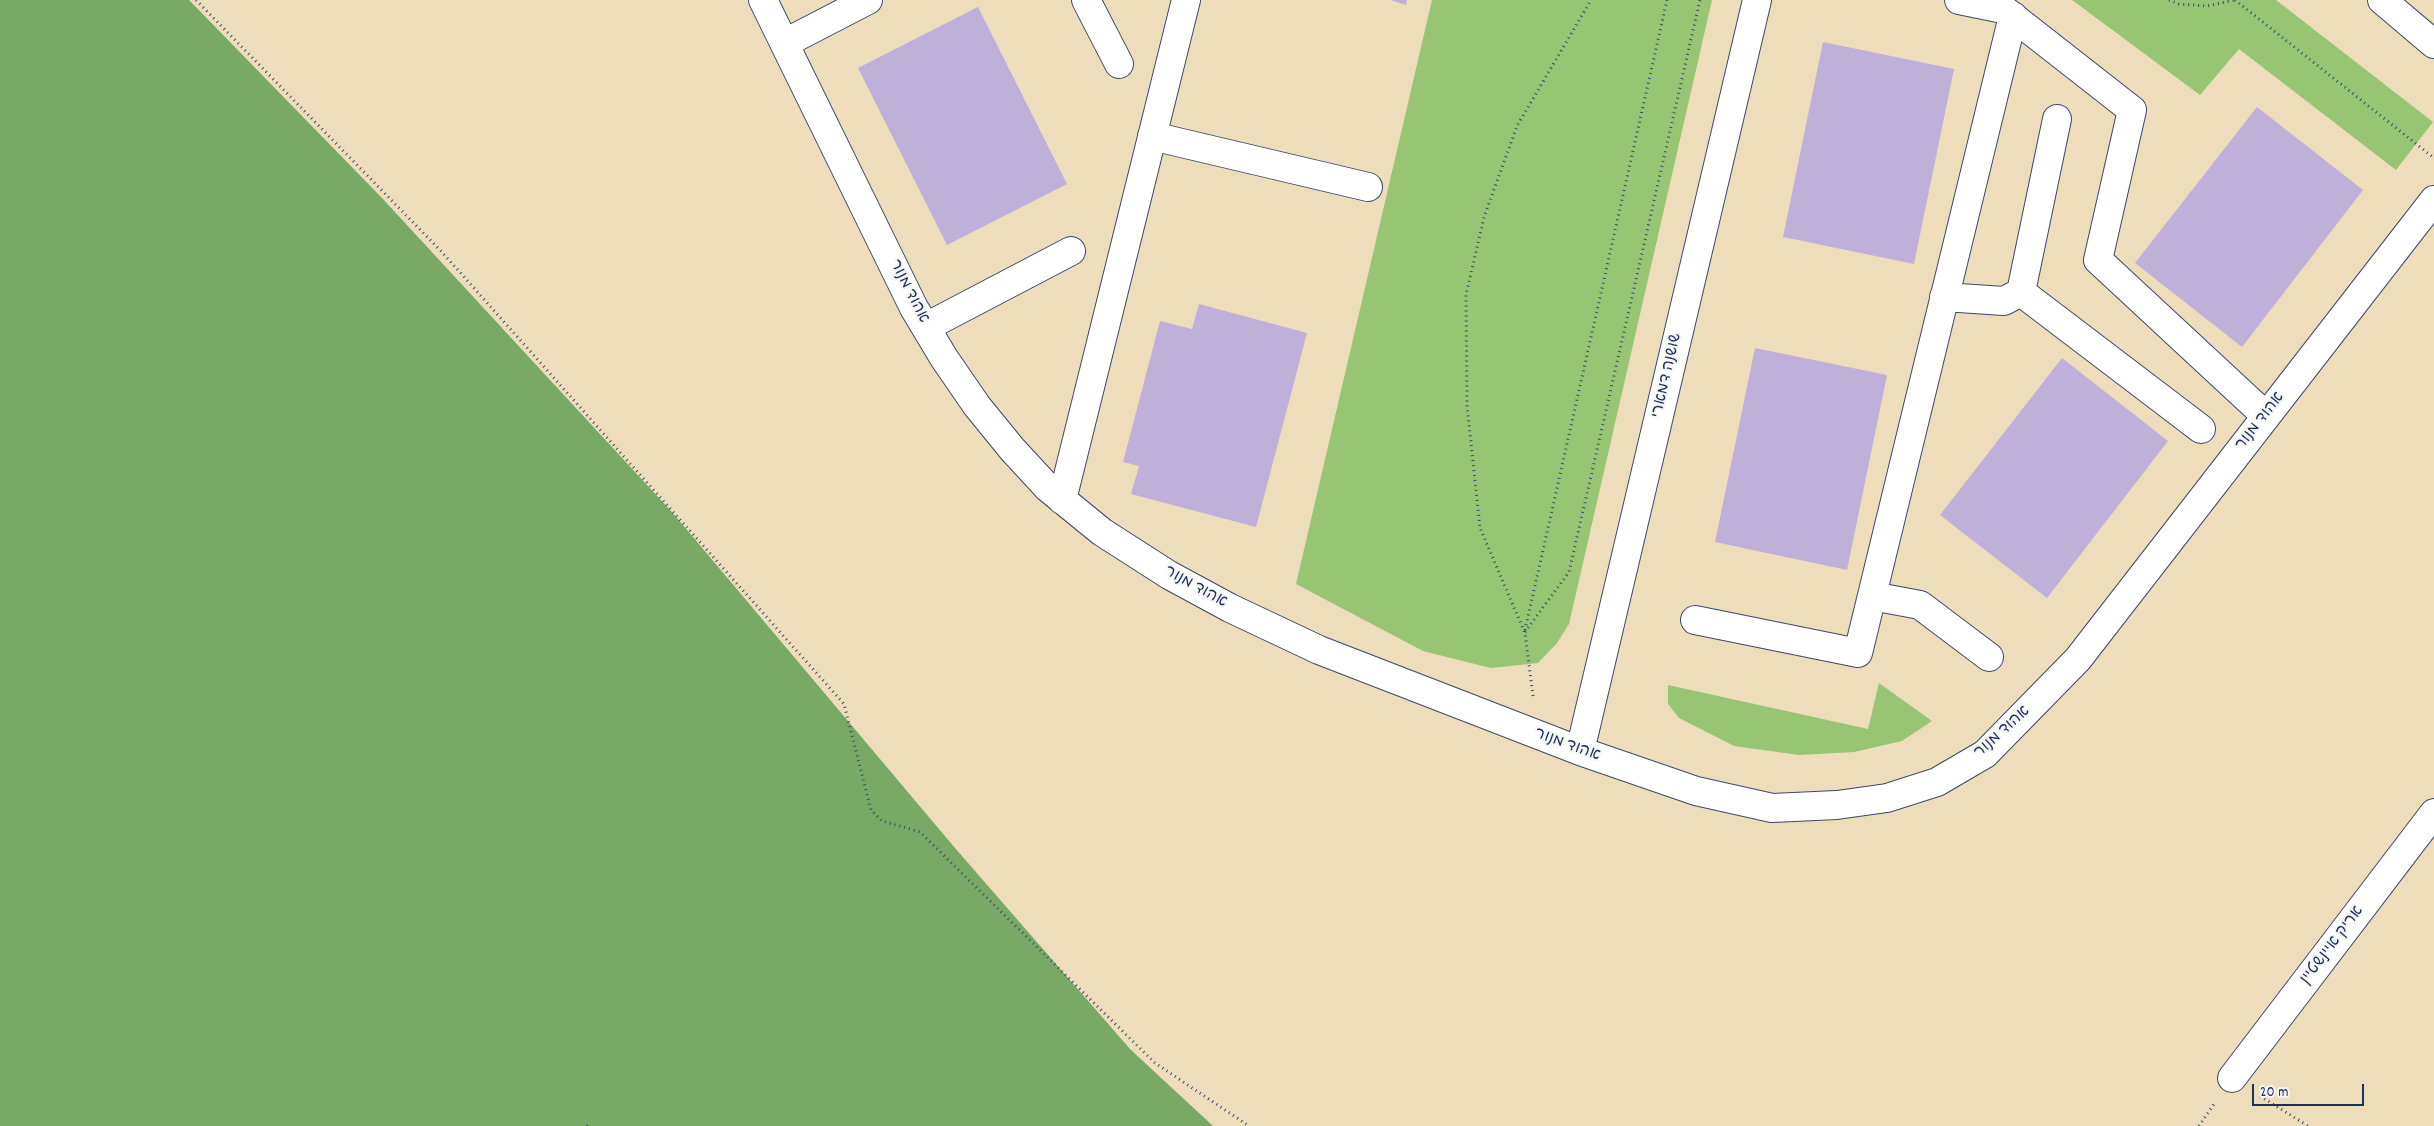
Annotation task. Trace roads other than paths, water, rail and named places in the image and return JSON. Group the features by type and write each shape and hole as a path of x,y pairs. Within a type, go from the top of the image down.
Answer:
{"street":[{"name":"אהוד מנור","path":"764,0 926,327 944,358 977,406 1012,449 1048,488 1062,500 1102,532 1161,570 1230,608 1319,650 1580,751 1696,791 1772,808 1837,805 1887,798 1937,782 1985,754 2078,659 2434,200"},
{"path":"785,43 868,0"},
{"path":"1086,0 1119,64"},
{"path":"1062,500 1186,0"},
{"name":"שושנה דמארי","path":"1580,751 1757,0"},
{"path":"2382,0 2434,44"},
{"path":"1967,1 2003,9 2132,110 2098,260 2266,416"},
{"path":"1695,620 1858,653 2012,16"},
{"path":"2021,292 2056,118"},
{"path":"1152,136 1368,187"},
{"path":"926,327 1071,251"},
{"path":"1944,297 2004,301 2021,292"},
{"path":"2021,292 2201,428"},
{"path":"1872,596 1920,604 1989,656"},
{"name":"אריק איינשטיין","path":"2232,1078 2434,813"}]}
